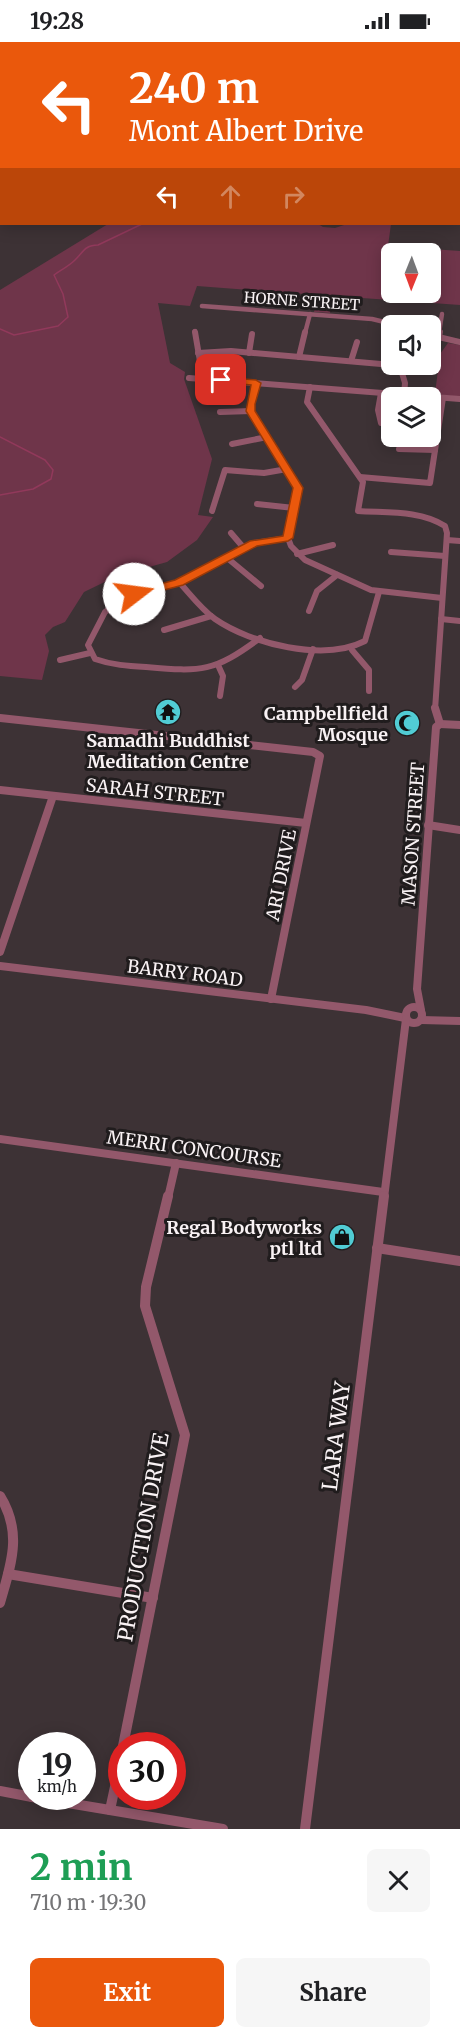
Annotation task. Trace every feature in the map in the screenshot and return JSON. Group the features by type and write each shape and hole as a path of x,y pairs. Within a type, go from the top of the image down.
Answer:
{"street":[{"name":"HORNE STREET","path":"201,306 381,320"},
{"path":"299,357 310,314"},
{"path":"441,322 442,314"},
{"path":"195,331 203,379"},
{"path":"249,353 252,334"},
{"path":"441,337 460,342"},
{"path":"351,361 357,342"},
{"path":"198,353 226,351 381,364"},
{"path":"189,378 381,393 378,410 381,423"},
{"path":"256,383 250,411 298,488 288,538 297,554 337,575 379,592 442,598"},
{"path":"310,387 307,402 363,482 358,511 435,519 445,526 447,540 460,542"},
{"path":"360,477 430,483 443,398 460,399"},
{"path":"220,412 250,411"},
{"path":"232,444 267,437"},
{"path":"399,449 435,450"},
{"path":"212,511 225,470 264,473 287,469"},
{"path":"257,504 294,508"},
{"path":"231,533 243,547"},
{"path":"260,638 232,659 218,665 178,671 109,664 95,659 88,645 105,612 113,604 134,594 179,582 243,547 288,538"},
{"name":"MASON STREET","path":"421,1016 417,990 436,727 440,724 435,712 447,540"},
{"path":"297,554 333,545"},
{"path":"391,552 446,556"},
{"path":"226,557 261,586"},
{"path":"309,611 317,591 337,575"},
{"path":"179,582 200,607 226,625 280,646 313,650 352,650 365,641 379,592"},
{"path":"164,630 211,616"},
{"path":"226,625 236,618"},
{"path":"441,619 460,621"},
{"path":"295,687 302,680 313,650"},
{"path":"352,650 369,669 369,691"},
{"path":"60,660 90,653"},
{"path":"218,665 223,671 224,679 220,696"},
{"name":"ARI DRIVE","path":"0,718 313,752 320,756 271,999"},
{"path":"440,724 460,725"},
{"name":"SARAH STREET","path":"0,790 306,823"},
{"path":"0,952 53,796"},
{"path":"428,827 460,830"},
{"name":"BARRY ROAD","path":"0,966 407,1014"},
{"name":"MASON STREET","path":"403,1048 407,1014 417,990"},
{"path":"407,1014 456,1021"},
{"path":"407,1014 421,1016"},
{"path":"403,1048 408,1034 421,1016"},
{"name":"LARA WAY","path":"305,1829 383,1192 403,1048"},
{"name":"MERRI CONCOURSE","path":"0,1139 383,1192"},
{"name":"PRODUCTION DRIVE","path":"126,1732 185,1435 149,1322 145,1297 176,1163"},
{"path":"377,1248 460,1261"},
{"path":"0,1496 9,1510 14,1531 14,1553 0,1603"},
{"path":"8,1575 153,1598"},
{"path":"0,1791 18,1794"},
{"path":"110,1810 223,1829"}],"shaded area":[{"path":"106,225 320,225 335,228 344,225 391,225 388,243 381,243 381,299 334,296 330,313 314,312 318,295 197,286 190,306 158,303 170,363 185,372 184,379 212,459 198,515 213,517 197,540 167,562 117,576 84,592 65,622 53,627 45,635 49,651 42,680 0,676 0,290"},
{"path":"441,250 460,251 460,305 432,303 441,303"},
{"path":"448,343 460,345 460,397 441,395 441,387 436,387 437,375 441,375 441,353"}],"waterway":[{"path":"0,329 14,335 58,326 68,317 63,294 54,275 73,262 87,248 140,225"},
{"path":"0,437 45,460 53,470 51,479 33,489 0,495"}],"place":[{"name":"Samadhi Buddhist Meditation Centre","path":"168,712"},
{"name":"Campbellfield Mosque","path":"407,723"},
{"name":"Regal Bodyworks ptl ltd","path":"342,1237"}],"route":[{"path":"134,594 179,582 214,565 243,547 288,538 298,488 250,411 256,383 221,380"}]}
